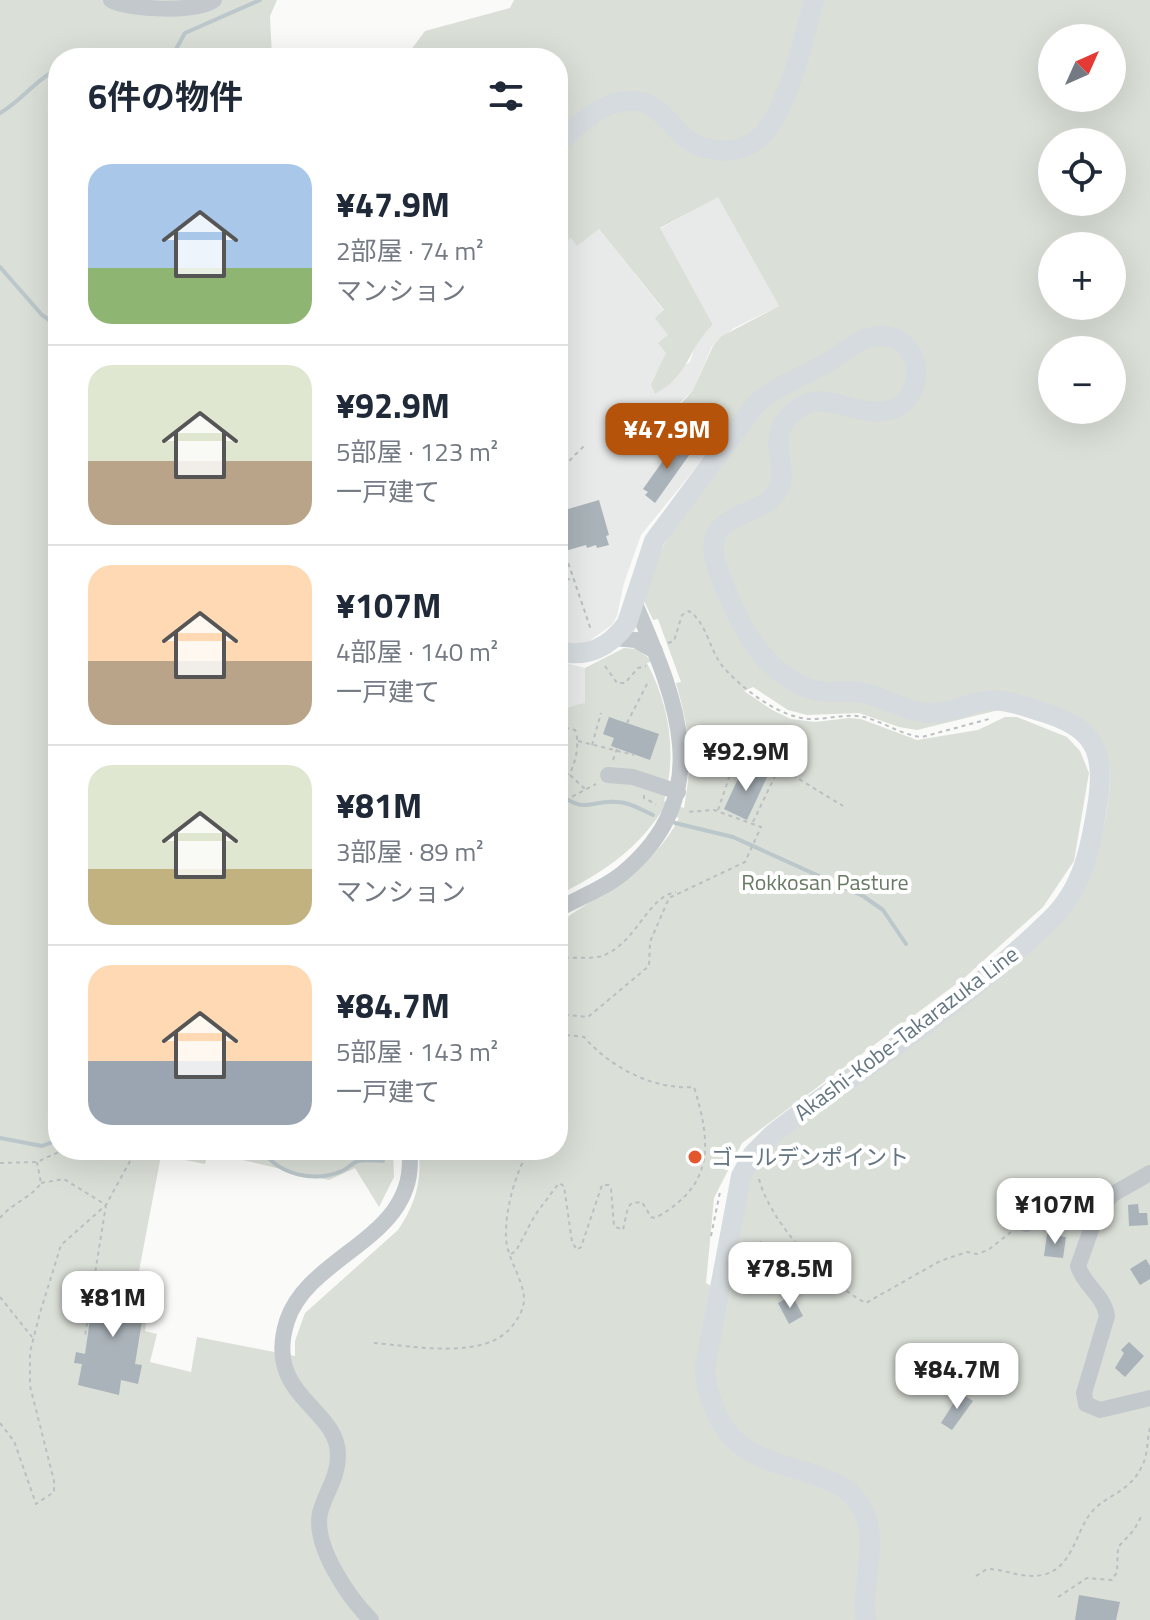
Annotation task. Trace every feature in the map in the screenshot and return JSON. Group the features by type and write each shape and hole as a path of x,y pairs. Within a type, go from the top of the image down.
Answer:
{"main road":[{"path":"568,134 598,111 619,103 641,102 663,115 695,145 723,152 752,143 773,122 814,0"},
{"name":"Akashi-Kobe-Takarazuka Line","path":"614,638 627,623 646,558 658,535 755,405 771,391 823,365 855,343 875,336 893,338 906,347 914,360 916,381 910,396 899,406 884,412 867,412 816,401 800,407 780,430 781,482 778,490 765,502 729,520 719,531 715,544 716,563 740,624 770,663 808,688 872,695 923,713 945,712 984,701 1016,703 1078,726 1093,742 1101,763 1101,780 1086,863 1059,911 971,989 780,1129 748,1161 736,1195 705,1368 709,1394 724,1428 741,1445 767,1461 833,1482 860,1505 868,1531 866,1620"},
{"path":"568,651 589,652 614,638"}],"street":[{"path":"111,0 180,9 210,4 214,0"},
{"path":"568,904 621,875 648,849 672,806 681,740 662,648 633,599"},
{"path":"614,638 636,640 662,648"},
{"path":"608,775 633,777 672,806"},
{"path":"371,1620 335,1571 324,1550 319,1518 337,1470 337,1445 331,1430 304,1402 291,1381 285,1362 284,1339 287,1320 299,1299 372,1234 397,1205 407,1183 408,1160"},
{"path":"1026,1224 1053,1213 1104,1201 1150,1173"},
{"path":"1104,1201 1078,1260 1080,1273 1104,1303 1107,1316 1083,1399 1090,1408 1100,1410 1150,1398"}],"path":[{"path":"568,462 584,446"},
{"path":"568,564 584,612"},
{"path":"568,579 573,580"},
{"path":"662,648 674,641 682,615 689,611 698,617 724,668 768,703 793,715 808,719 860,716 922,737 975,724"},
{"path":"605,665 617,683 625,683 638,668"},
{"path":"627,723 652,675"},
{"path":"592,745 601,713"},
{"path":"568,728 575,730 577,741 574,766 569,774 587,790"},
{"path":"577,741 634,755"},
{"path":"718,811 735,760 794,776 843,806"},
{"path":"752,824 776,772"},
{"path":"568,799 580,793"},
{"path":"568,958 601,957 629,939 655,903 666,894 741,866 751,852 761,827 718,811 672,806 644,798"},
{"path":"568,1015 588,1017 649,966 650,942 664,904 678,892"},
{"path":"511,1254 516,1251 535,1215 559,1183 564,1186 572,1242 577,1250 581,1247 602,1185 609,1185 611,1189 614,1226 623,1230 628,1207 632,1203 642,1202 655,1218 687,1195 698,1183 704,1167 706,1140 694,1087 662,1085 648,1080 611,1062 584,1037 568,1035"},
{"path":"0,1163 37,1162 48,1157"},
{"path":"85,1336 106,1205 131,1160"},
{"path":"374,1343 433,1348 472,1347 506,1335 524,1304 524,1294 506,1239 512,1196 524,1160"},
{"path":"748,1161 757,1171 762,1193 796,1243 849,1294 866,1303 940,1261 967,1252 977,1254 988,1250 1026,1224"},
{"path":"37,1162 41,1183"},
{"path":"0,1218 41,1183 67,1180 106,1205"},
{"path":"0,1423 14,1441 36,1504 54,1492 54,1481 30,1386 33,1339 61,1245 106,1205"},
{"path":"0,1297 33,1339"},
{"path":"976,1576 987,1569 1009,1575 1043,1575 1061,1565 1076,1544 1091,1512 1132,1483 1145,1462 1150,1428"},
{"path":"1058,1597 1087,1578 1112,1580 1117,1572 1118,1547 1134,1530 1142,1515"}],"shaded area":[{"path":"718,196 779,306 734,328 712,346 693,390 669,413 707,454 641,535 612,625 585,644 568,643 568,240 571,238 578,245 599,229 664,311 667,353 651,383 690,362 696,343 713,325 660,229"},
{"path":"568,664 585,668 585,704 569,707"}],"green space":[{"name":"Rokkosan Pasture","path":"0,0 277,0 270,16 272,48 48,48 48,1160 160,1160 139,1271 141,1284 151,1286 145,1331 157,1334 150,1362 191,1372 197,1337 295,1356 295,1341 305,1313 398,1230 404,1221 418,1182 419,1160 568,1160 568,917 641,866 668,836 679,818 661,812 640,839 616,861 568,890 568,708 585,703 585,668 624,648 638,649 652,661 647,663 661,696 669,730 670,765 664,801 684,808 689,759 687,731 676,683 681,682 658,619 653,620 644,601 660,551 679,522 707,454 669,413 693,390 713,346 722,336 779,306 718,197 660,228 713,325 675,379 655,394 651,384 666,353 658,343 668,335 655,318 664,310 599,229 577,246 571,238 568,240 568,48 412,48 425,31 510,8 514,0 1150,0 1150,1620 0,1620","holes":["753,687 788,710 807,715 859,713 917,730 1003,709 1099,739 1108,764 1110,783 1100,842 1087,881 1072,910 774,1143 747,1178 721,1292 706,1283 714,1198 742,1143 963,979 1043,907 1074,861 1089,773 1080,751 1067,737 1017,717 1005,717 978,730 917,740 861,719 815,722 791,719 744,691"]},
{"path":"185,1160 206,1160 205,1164"},
{"path":"243,1160 393,1160 394,1177 379,1207 355,1168 329,1180"}],"building":[{"path":"677,441 692,451 655,503 643,489"},
{"path":"599,500 609,545 587,548 586,545 568,550 568,509"},
{"path":"609,717 659,734 650,760 611,746 614,738 603,734"},
{"path":"744,766 767,777 747,820 724,809"},
{"path":"1138,1204 1139,1213 1147,1213 1148,1225 1129,1226 1128,1205"},
{"path":"1047,1234 1066,1237 1063,1258 1044,1256"},
{"path":"761,1241 776,1263 764,1271 750,1258 754,1256 749,1249"},
{"path":"1146,1259 1150,1266 1150,1279 1140,1285 1130,1269"},
{"path":"106,1283 147,1290 135,1364 142,1365 138,1384 121,1380 119,1395 78,1385 82,1364 74,1363 76,1352 85,1354 95,1285 105,1287"},
{"path":"792,1295 803,1316 789,1324 778,1303"},
{"path":"1129,1342 1144,1356 1125,1377 1115,1368 1124,1353 1121,1350"},
{"path":"960,1393 973,1401 952,1430 941,1423"},
{"path":"1079,1595 1120,1602 1116,1620 1075,1620"}],"waterway":[{"path":"177,48 185,33 260,0"},
{"path":"0,113 48,75"},
{"path":"0,267 48,319"},
{"path":"568,800 582,805 622,802 653,815"},
{"path":"675,823 733,837 863,896 883,910 906,944"},
{"path":"0,1138 42,1146 48,1144"},
{"path":"270,1160 287,1171 309,1176 331,1175 358,1161 367,1160"},
{"path":"367,1160 383,1161"}],"place":[{"name":"ゴールデンポイント","path":"695,1157"}]}
